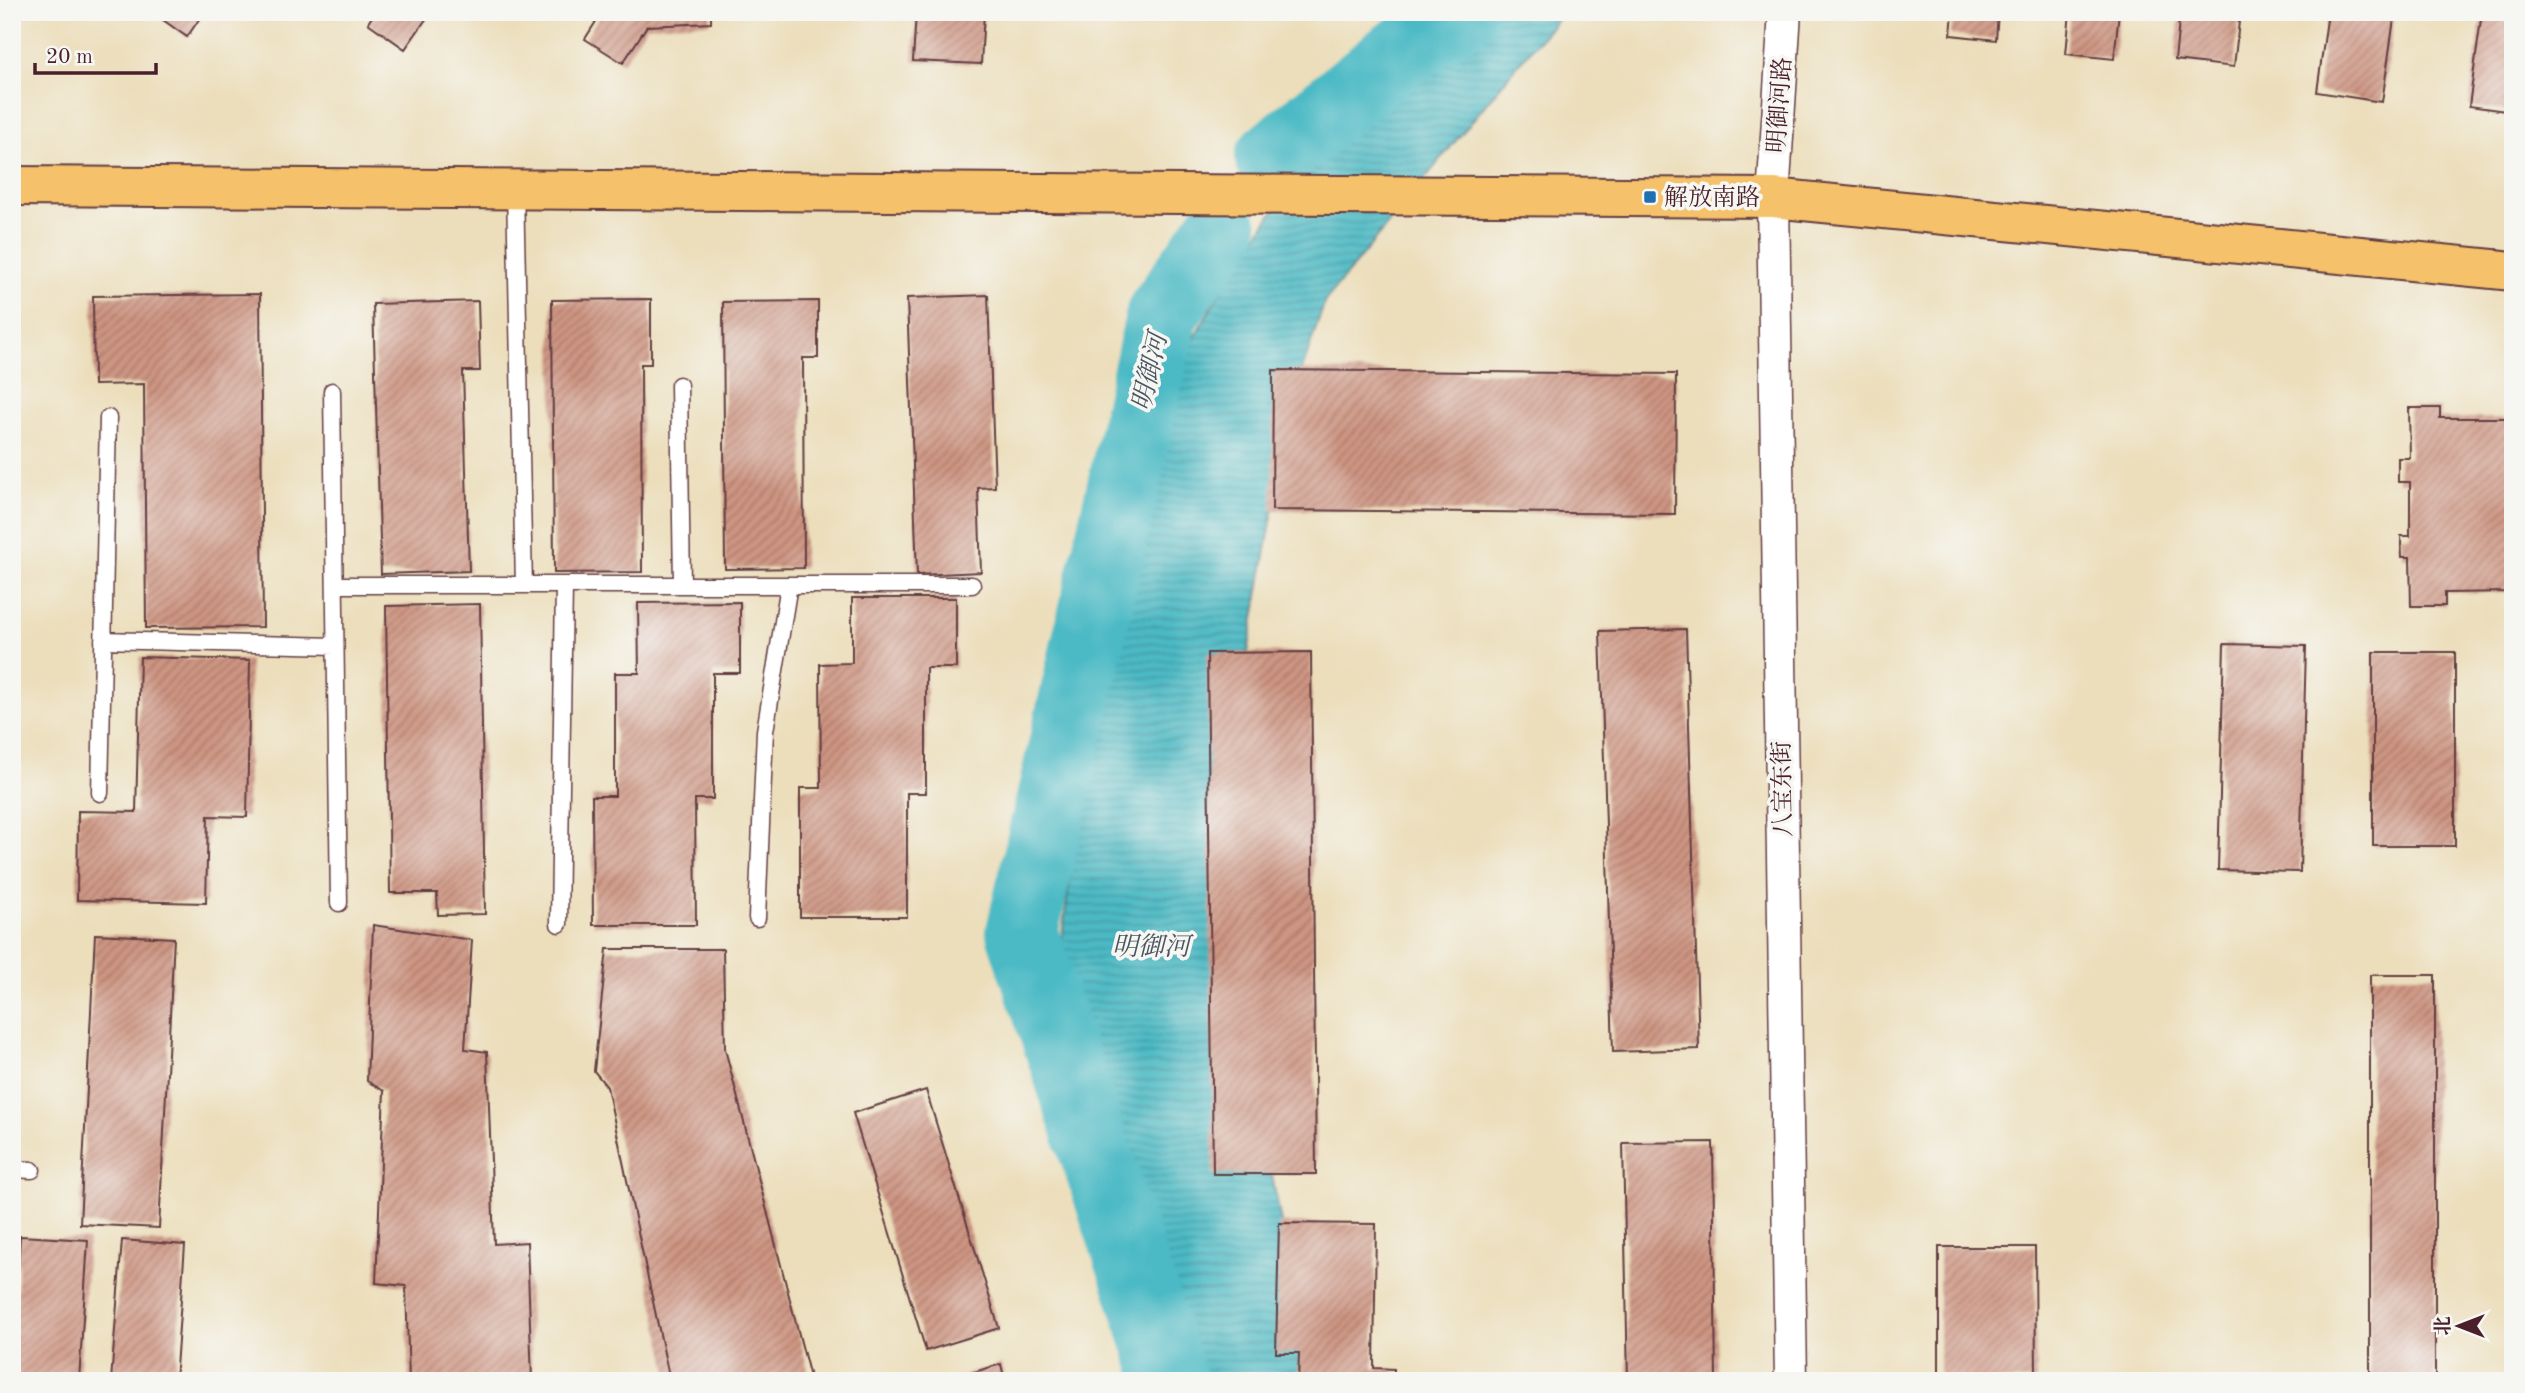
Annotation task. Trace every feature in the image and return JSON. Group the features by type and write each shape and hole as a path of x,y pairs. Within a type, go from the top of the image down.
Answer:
{"main road":[{"path":"12,186 1773,198 2513,271"}],"street":[{"name":"明御河路","path":"1773,198 1785,12"},
{"name":"八宝东街","path":"1773,198 1791,1381"}],"lane":[{"path":"515,190 524,585"},
{"path":"679,384 682,585"},
{"path":"332,391 339,903"},
{"path":"100,793 108,418"},
{"path":"335,585 972,585"},
{"path":"559,924 564,585"},
{"path":"757,918 765,732 789,585"},
{"path":"103,640 335,646"},
{"path":"12,1169 32,1170"}],"water":[{"name":"明御河","path":"1462,12 1564,12 1325,301 1293,397 1231,749 1244,1030 1293,1285 1317,1381 1142,1381 1067,1035 1061,943 1105,631 1166,401 1187,349 1224,286 1329,127 1382,70"}],"building":[{"path":"152,12 204,12 187,37"},
{"path":"375,12 431,12 405,49 368,23"},
{"path":"602,12 711,12 711,23 647,26 623,63 585,39"},
{"path":"916,12 984,12 981,64 913,61"},
{"path":"1953,12 1998,12 1996,40 1951,35"},
{"path":"2070,12 2119,12 2114,59 2066,54"},
{"path":"2180,12 2240,12 2234,67 2175,60"},
{"path":"2328,12 2395,12 2382,102 2317,92"},
{"path":"2482,12 2513,12 2513,112 2469,106"},
{"path":"260,294 263,627 146,628 144,384 94,385 93,296"},
{"path":"988,295 995,487 978,488 981,572 917,575 907,298"},
{"path":"651,299 651,364 641,364 642,572 554,573 552,300"},
{"path":"478,301 480,371 463,371 469,571 381,574 373,304"},
{"path":"818,301 818,358 803,358 804,568 725,569 723,302"},
{"path":"1273,370 1676,374 1675,514 1272,510"},
{"path":"2409,408 2440,408 2440,418 2513,418 2513,592 2445,593 2445,606 2411,606 2410,557 2402,557 2401,536 2410,536 2410,482 2398,482 2398,458 2410,458"},
{"path":"852,598 956,598 956,668 926,668 926,793 907,793 907,917 800,917 800,788 821,788 820,664 852,663"},
{"path":"740,602 740,673 713,673 713,799 695,799 696,925 593,925 592,796 615,796 615,673 639,673 638,603"},
{"path":"480,604 485,914 438,915 437,893 390,893 386,606"},
{"path":"1686,629 1699,1049 1613,1052 1600,631"},
{"path":"2224,644 2306,646 2300,872 2218,870"},
{"path":"1311,652 1316,1174 1213,1174 1207,653"},
{"path":"2373,652 2455,652 2455,846 2373,846"},
{"path":"140,657 250,660 247,817 208,816 206,903 77,900 78,811 136,812"},
{"path":"373,925 472,940 465,1049 487,1052 494,1244 527,1242 532,1381 409,1381 406,1286 376,1283 384,1091 367,1081"},
{"path":"95,934 174,938 159,1228 80,1224"},
{"path":"607,949 723,949 725,1049 811,1381 670,1381 607,1087 594,1071"},
{"path":"2370,975 2435,975 2435,1381 2370,1381"},
{"path":"926,1090 999,1328 926,1351 853,1113"},
{"path":"1713,1142 1716,1381 1628,1381 1623,1143"},
{"path":"1279,1223 1376,1224 1374,1368 1394,1369 1394,1381 1298,1381 1299,1353 1276,1353"},
{"path":"20,1236 88,1240 79,1381 12,1381"},
{"path":"122,1240 185,1245 175,1381 111,1381"},
{"path":"1939,1247 2035,1247 2036,1381 1939,1381"},
{"path":"1001,1364 1005,1381 947,1380"}],"waterway":[{"name":"明御河","path":"1271,158 1396,56 1463,12"},
{"name":"明御河","path":"1171,1381 1022,932 1162,314 1222,228"}],"place":[{"name":"解放南路","path":"1650,197"}]}
